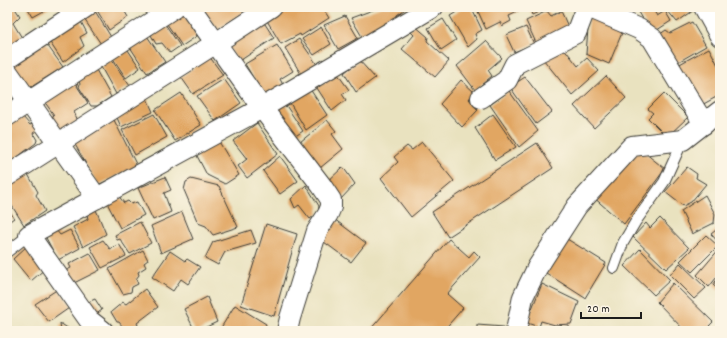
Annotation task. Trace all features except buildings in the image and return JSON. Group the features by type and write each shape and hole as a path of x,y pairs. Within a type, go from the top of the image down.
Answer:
{"street":[{"path":"7,59 86,7"},
{"path":"7,116 175,7"},
{"path":"190,7 262,108 331,200 328,214 316,231 287,331"},
{"path":"7,176 271,7"},
{"path":"481,98 507,80 515,64 576,33 587,7 640,29 652,38 704,124"},
{"path":"704,7 720,36"},
{"path":"103,331 89,320 29,235 262,108 428,8"},
{"path":"7,71 97,198"},
{"path":"516,331 523,297 531,279 576,206 632,146 683,140 720,111"}],"lane":[{"path":"614,268 623,243 636,221 664,182 683,140"},
{"path":"7,252 29,235"}]}
